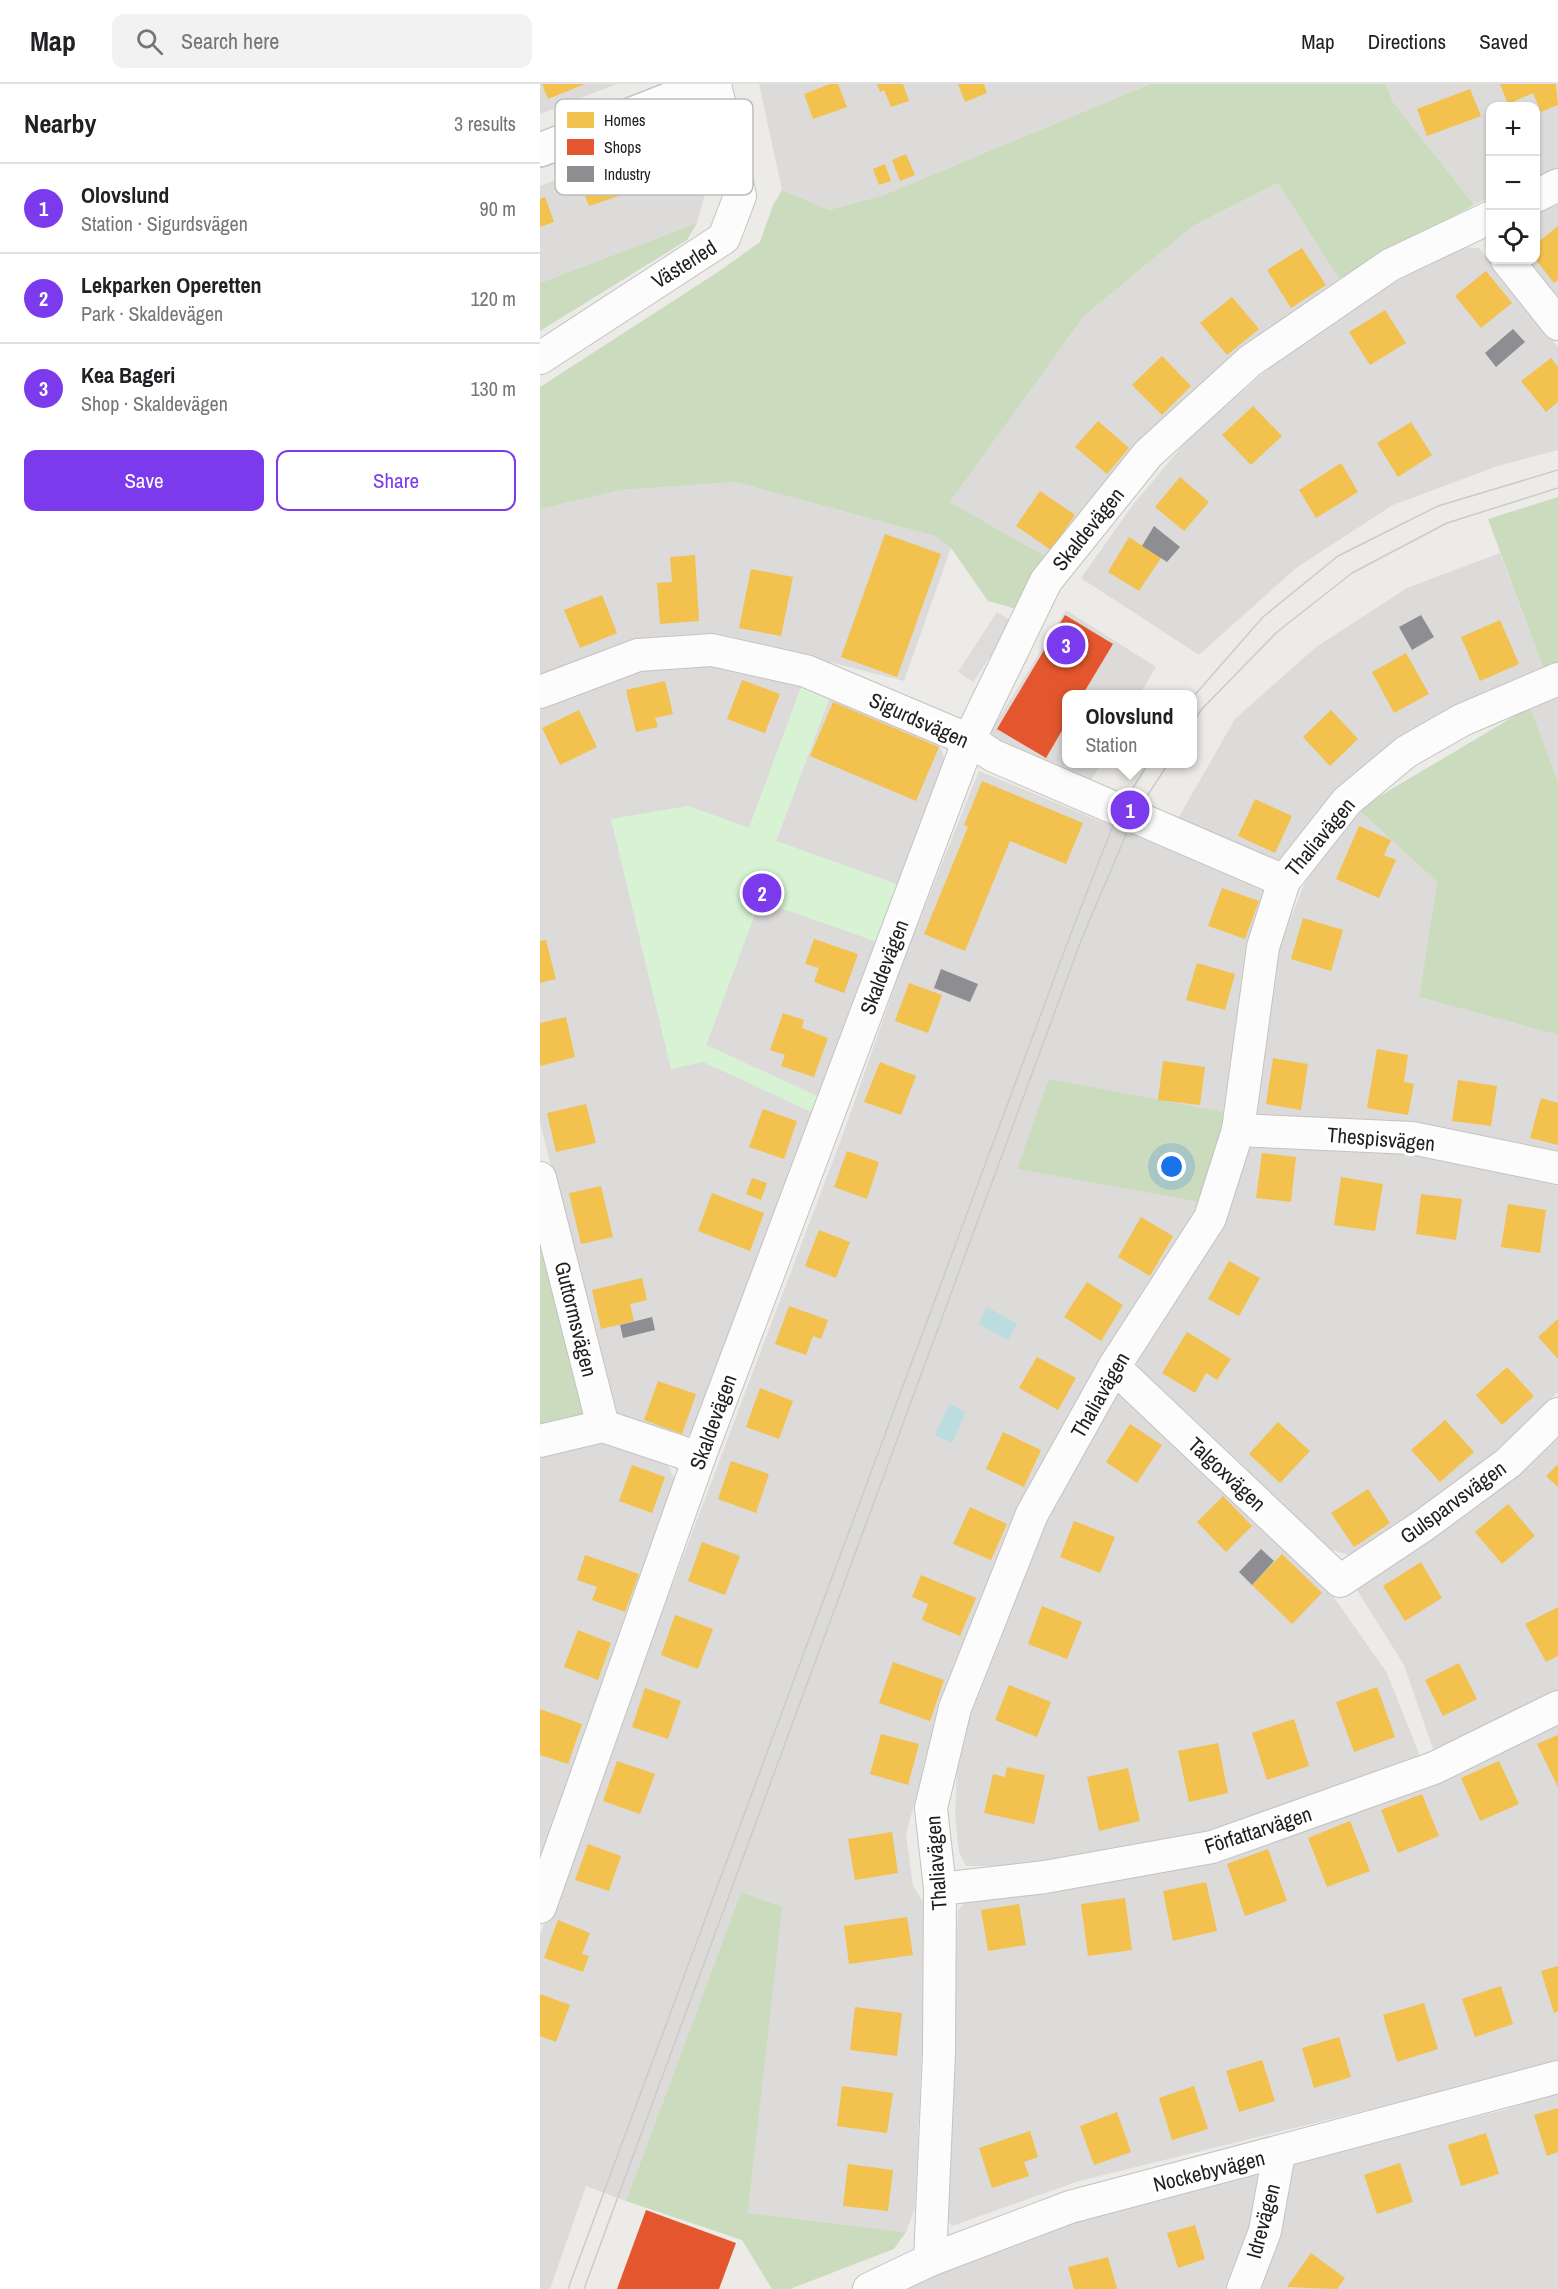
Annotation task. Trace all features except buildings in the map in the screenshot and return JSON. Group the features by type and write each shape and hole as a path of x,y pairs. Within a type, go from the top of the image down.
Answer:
{"street":[{"path":"671,99 709,84"},
{"name":"Västerled","path":"715,84 718,99"},
{"path":"540,150 555,144"},
{"path":"1540,194 1558,185"},
{"name":"Västerled","path":"540,358 724,238 740,195"},
{"name":"Skaldevägen","path":"540,1907 699,1458 969,740 1046,581 1148,454 1250,361 1390,265 1486,226"},
{"path":"1510,264 1558,324"},
{"name":"Sigurdsvägen","path":"540,692 638,654 712,650 806,671 969,740 994,756 1284,881"},
{"name":"Thaliavägen","path":"930,2260 939,2053 940,1889 931,1808 955,1708 1032,1514 1114,1367 1210,1218 1238,1130 1263,947 1284,881 1347,801 1406,752 1462,720 1558,680"},
{"name":"Thespisvägen","path":"1238,1130 1412,1138 1558,1168"},
{"name":"Guttormsvägen","path":"540,1178 603,1426"},
{"name":"Talgoxvägen","path":"1114,1367 1340,1581"},
{"name":"Gulsparvsvägen","path":"1340,1581 1424,1525 1508,1463 1558,1414"},
{"path":"540,1441 603,1426 699,1458"},
{"name":"Författarvägen","path":"940,1889 1045,1877 1212,1847 1434,1768 1558,1707"},
{"name":"Nockebyvägen","path":"869,2289 930,2260 1070,2207 1280,2153 1558,2077"},
{"name":"Idrevägen","path":"1244,2289 1265,2231 1280,2153"}],"shaded area":[{"path":"540,84 617,84 578,99 555,99 555,108 540,114"},
{"path":"759,84 1150,84 884,195 829,210 782,190"},
{"path":"1386,84 1558,84 1558,168 1540,176 1540,102 1486,102 1486,199 1474,205 1393,102"},
{"path":"555,180 555,195 705,195 697,223 540,283 540,186"},
{"path":"1278,183 1339,279 1213,375 1052,560 950,502 1084,316 1193,226"},
{"path":"1558,200 1558,303 1525,264 1540,264 1540,208"},
{"path":"1457,247 1479,248 1486,257 1486,264 1492,264 1558,347 1558,450 1498,466 1393,505 1296,568 1199,655 1081,578 1132,506 1188,439 1275,363 1380,291"},
{"path":"735,482 935,536 951,548 904,681 719,634 643,638 540,677 540,509 621,490"},
{"path":"1500,553 1545,673 1464,707 1286,857 1272,862 1176,822 1235,719 1316,647 1407,588"},
{"path":"1066,610 1156,667 1142,690 1062,690 1062,768 1099,768 1089,784 999,745 991,731"},
{"path":"997,612 1013,622 973,682 958,672"},
{"path":"699,662 802,685 749,828 688,806 611,820 703,1061 816,1114 696,1430 680,1440 620,1418 610,1406 540,1122 540,706 638,668"},
{"path":"1558,698 1558,781 1530,707"},
{"path":"829,699 939,744 946,763 899,885 776,841"},
{"path":"979,771 1262,888 1268,905 1228,1113 1018,1169 1205,1203 942,1705 906,1834 913,1886 928,1909 915,2208 906,2232 748,2213 781,1907 741,1892 626,2201 586,2186 550,2289 540,2289 540,1935 846,1126 907,951"},
{"path":"1358,809 1437,882 1419,997 1558,1035 1558,1155 1253,1115 1277,953 1309,872"},
{"path":"760,900 878,942 821,1098 706,1045"},
{"path":"1250,1142 1409,1150 1558,1186 1558,1392 1500,1447 1426,1508 1351,1556 1324,1547 1139,1372 1136,1360"},
{"path":"1114,1392 1127,1393 1331,1593 1387,1673 1420,1756 1222,1827 1167,1840 1025,1866 966,1866 959,1852 955,1815 957,1768 965,1716 1043,1530"},
{"path":"1558,1429 1558,1694 1433,1749 1404,1665 1355,1587"},
{"path":"585,1441 609,1442 666,1462 678,1486 540,1860 540,1453"},
{"path":"1558,1720 1558,2063 1079,2181 952,2226 946,2217 958,1910 965,1902 1046,1887"},
{"path":"1558,2092 1558,2289 1262,2289 1290,2163 1504,2110"},
{"path":"1250,2172 1263,2179 1235,2289 902,2289 1076,2217"}],"green space":[{"path":"1150,84 1386,84 1393,102 1474,205 1339,279 1278,183 1193,226 1084,316 950,502 1052,560 1020,610 988,601 951,548 935,536 735,482 621,490 540,509 540,387 718,272 760,242 773,205 782,190 829,210 884,195"},
{"path":"697,223 687,240 540,331 540,283"},
{"path":"1558,497 1558,668 1545,673 1488,519"},
{"path":"802,685 829,699 776,841 899,885 878,942 760,901 706,1045 821,1098 816,1114 703,1062 671,1069 611,819 688,806 749,828"},
{"path":"1530,707 1558,781 1558,1035 1419,997 1437,882 1358,809"},
{"path":"1049,1079 1228,1113 1205,1203 1017,1169"},
{"path":"540,1234 584,1414 540,1425"},
{"path":"741,1892 782,1907 748,2213 906,2232 894,2249 790,2289 772,2289 742,2240 626,2201"}],"water":[{"path":"987,1307 1017,1324 1008,1340 978,1324"},
{"path":"949,1404 966,1412 952,1443 935,1435"}],"tram line":[{"path":"1197,692 1263,617 1338,556 1438,506 1558,470"},
{"path":"1197,716 1277,632 1352,573 1447,523 1558,488"},
{"path":"568,2289 1071,933 1119,810 1145,768"},
{"path":"584,2289 1082,938 1134,816 1165,768"}],"place":[{"name":"Kea Bageri","path":"1066,645"},
{"name":"Olovslund","path":"1130,810"},
{"name":"Lekparken Operetten","path":"762,893"}]}
